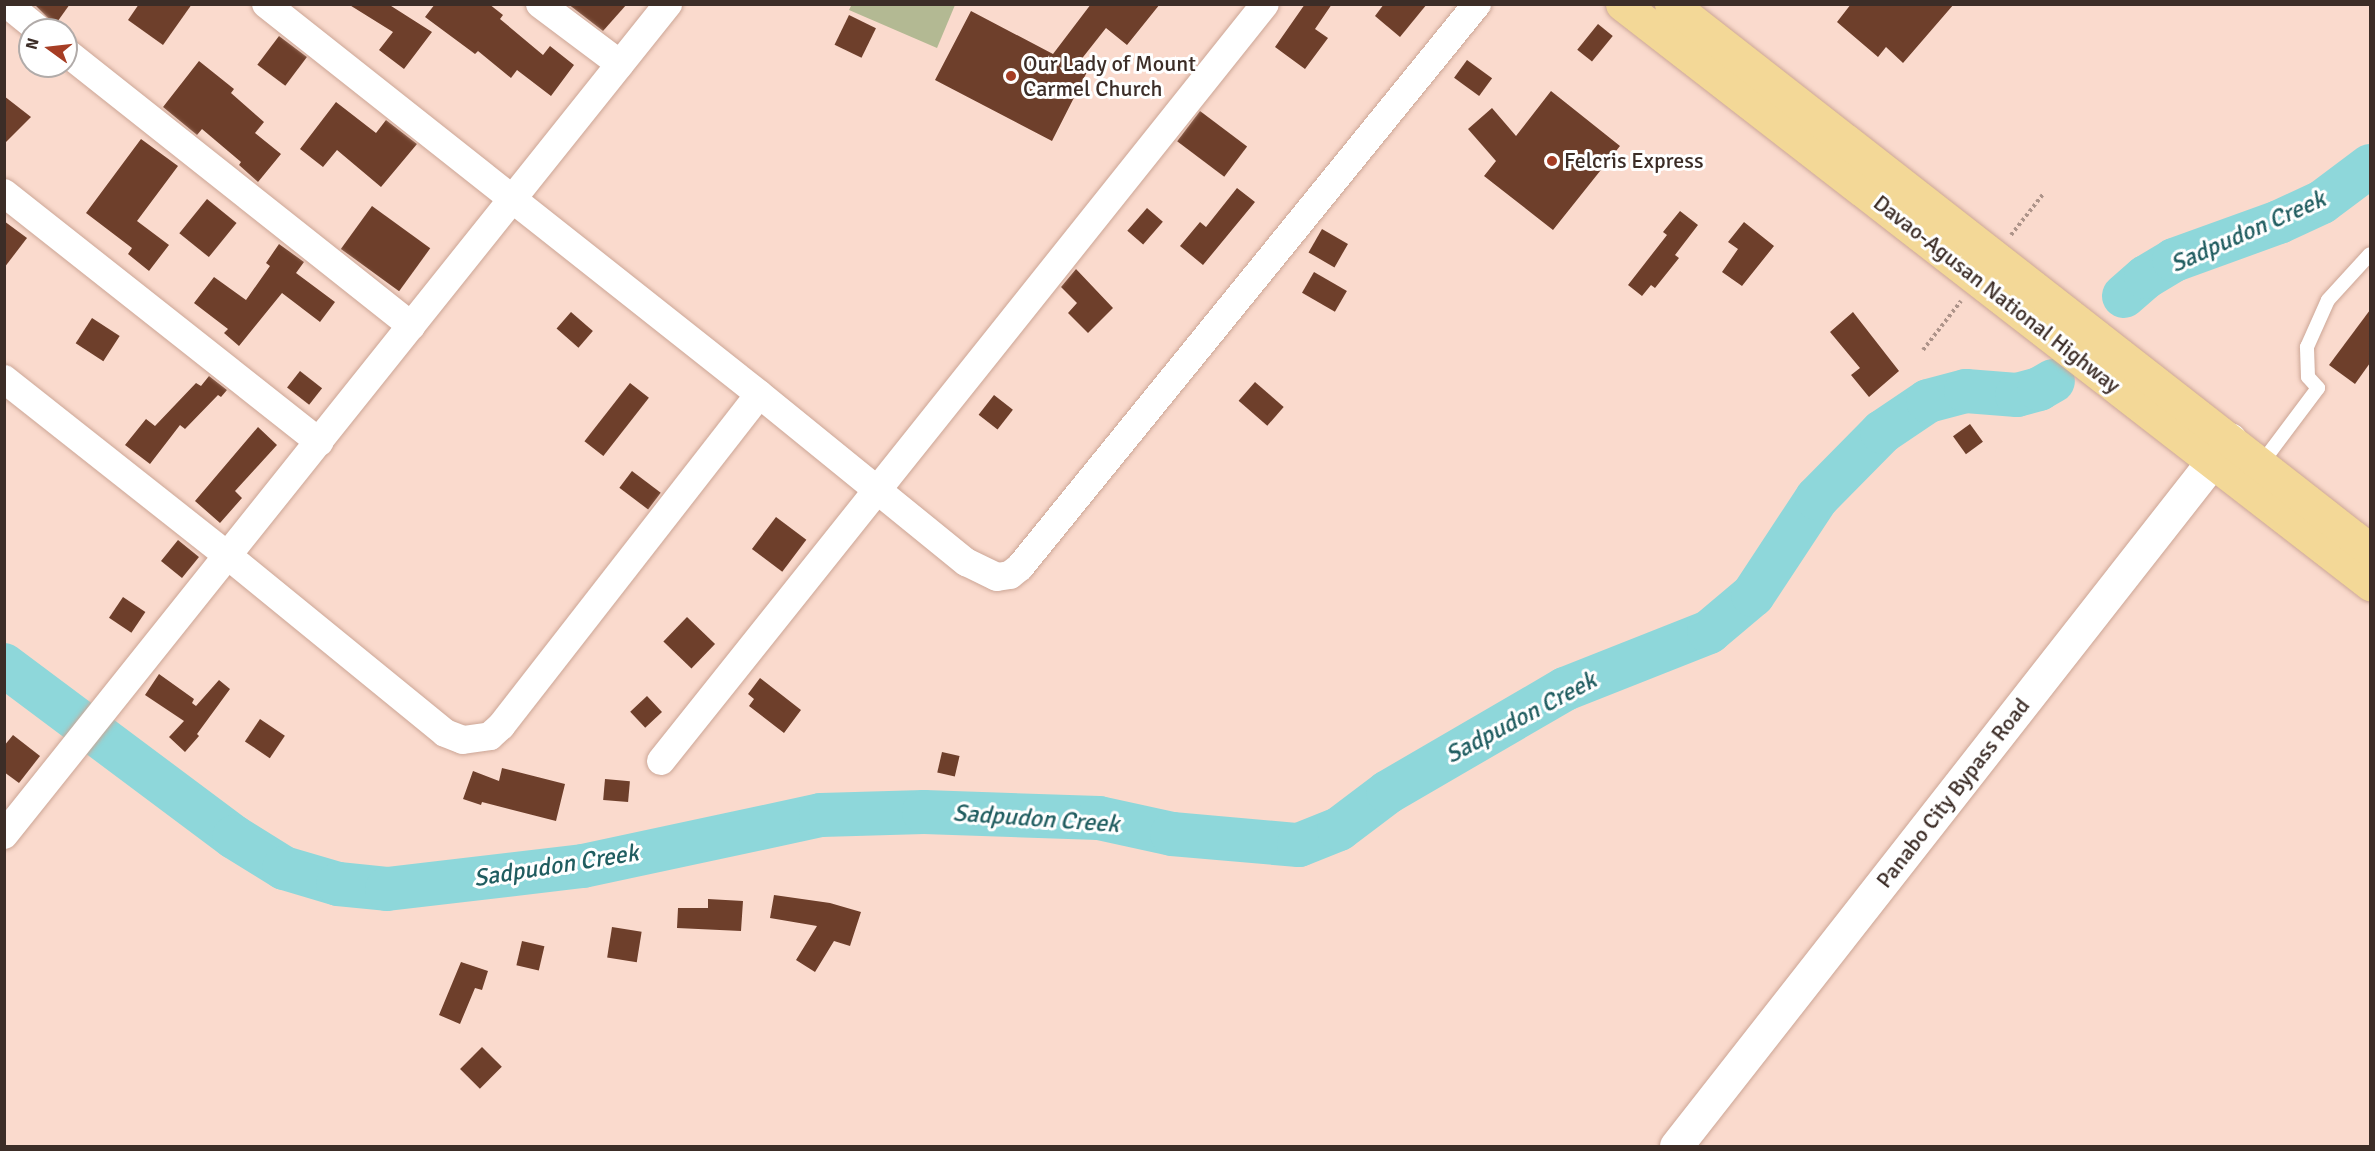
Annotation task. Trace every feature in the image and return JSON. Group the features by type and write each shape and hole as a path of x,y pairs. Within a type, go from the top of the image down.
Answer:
{"highway":[{"name":"Davao-Agusan National Highway","path":"1622,4 1670,16 1986,268 2221,450 2370,584"},
{"name":"Davao-Agusan National Highway","path":"2221,450 2261,464 2370,550"}],"main road":[{"name":"Panabo City Bypass Road","path":"1676,1146 2221,450"}],"street":[{"path":"7,4 24,18"},
{"path":"266,4 512,197 966,562 997,577 1010,575 1020,567 1477,4"},
{"path":"540,4 620,64"},
{"path":"4,835 668,4"},
{"path":"661,761 1265,4"},
{"path":"78,62 412,326"},
{"path":"4,193 319,442"},
{"path":"4,379 227,555 445,733 463,740 490,736 759,394"}],"lane":[{"path":"2261,464 2318,388 2308,377 2307,347 2328,300 2370,254"}],"path":[{"path":"1923,350 2044,193"}],"green space":[{"path":"852,4 955,5 937,48 849,10"}],"building":[{"path":"34,4 70,4 60,18 48,18"},
{"path":"139,4 192,4 163,45 128,20"},
{"path":"348,4 388,4 432,32 404,69 379,50 393,32"},
{"path":"435,4 489,4 503,15 500,19 543,55 550,46 574,65 551,96 517,70 511,78 478,51 475,54 425,17"},
{"path":"568,4 627,4 603,31"},
{"name":"Our Lady of Mount Carmel Church","path":"1091,4 1160,4 1127,45 1106,28 1076,66 1087,72 1052,141 935,80 971,11 1053,54"},
{"path":"1305,4 1332,4 1315,29 1328,38 1305,69 1275,47"},
{"path":"1384,4 1427,4 1400,37 1375,16"},
{"path":"1851,4 1954,4 1903,63 1886,47 1878,57 1837,22"},
{"path":"849,15 876,28 861,58 835,45"},
{"path":"1598,24 1613,36 1592,62 1577,50"},
{"path":"279,36 307,57 285,86 257,65"},
{"path":"1467,60 1492,78 1479,96 1454,78"},
{"path":"199,61 234,89 231,93 264,122 255,133 281,154 258,182 239,165 241,162 202,129 197,135 163,107"},
{"name":"Felcris Express","path":"1551,91 1620,146 1553,230 1484,176 1496,161 1468,129 1492,108 1516,136"},
{"path":"4,96 31,117 4,144"},
{"path":"336,102 376,133 386,120 417,144 381,187 337,150 323,167 300,149"},
{"path":"1200,111 1247,147 1224,177 1177,141"},
{"path":"141,139 178,166 137,221 169,245 149,271 128,254 132,248 86,213"},
{"path":"1237,188 1255,202 1203,265 1180,246 1200,222 1206,227"},
{"path":"207,199 237,223 209,257 179,233"},
{"path":"372,206 430,248 399,291 341,249"},
{"path":"1147,208 1163,222 1143,244 1127,231"},
{"path":"1680,211 1698,225 1675,255 1679,258 1655,288 1651,285 1642,296 1628,285 1667,235 1663,232"},
{"path":"4,221 27,238 4,268"},
{"path":"1744,222 1774,246 1742,286 1722,272 1738,249 1728,242"},
{"path":"1322,229 1348,244 1334,267 1308,252"},
{"path":"279,244 304,262 296,273 335,302 320,322 282,293 239,346 224,333 228,329 194,303 214,277 246,300 270,266 266,263"},
{"path":"1076,269 1113,308 1088,333 1068,313 1077,303 1061,287"},
{"path":"1314,272 1347,291 1335,312 1302,293"},
{"path":"2370,310 2370,363 2355,384 2329,365"},
{"path":"571,312 593,331 578,348 557,329"},
{"path":"1853,312 1899,371 1869,397 1851,375 1860,368 1830,332"},
{"path":"92,318 120,336 103,361 76,343"},
{"path":"300,371 322,388 309,405 287,388"},
{"path":"209,376 227,390 221,397 218,395 185,429 180,425 150,464 125,445 146,419 155,426 196,383 201,386"},
{"path":"1255,382 1284,407 1267,426 1239,401"},
{"path":"630,383 649,398 603,456 584,441"},
{"path":"994,395 1013,410 998,429 979,415"},
{"path":"1970,424 1983,442 1966,454 1953,436"},
{"path":"258,427 277,445 235,491 242,498 220,523 195,501"},
{"path":"632,471 661,493 648,509 619,488"},
{"path":"776,517 806,540 782,572 752,549"},
{"path":"178,540 199,557 182,578 161,561"},
{"path":"123,597 145,612 131,633 109,618"},
{"path":"687,617 715,644 691,669 663,641"},
{"path":"159,674 194,699 192,703 196,706 219,680 230,689 197,734 199,736 185,752 169,737 184,721 145,695"},
{"path":"760,678 801,710 784,733 749,706 754,699 748,694"},
{"path":"647,696 662,712 645,728 630,712"},
{"path":"260,719 285,736 270,758 245,741"},
{"path":"13,735 40,756 19,783 4,772 4,746"},
{"path":"942,752 960,756 955,777 937,772"},
{"path":"502,768 565,784 556,821 463,799 473,771 499,781"},
{"path":"605,779 630,781 628,802 603,800"},
{"path":"774,895 830,903 861,912 850,946 834,941 815,972 796,960 817,926 770,918"},
{"path":"708,899 743,901 741,931 677,928 678,908 708,908"},
{"path":"612,927 642,932 637,962 607,958"},
{"path":"522,941 544,946 539,971 516,965"},
{"path":"461,962 488,971 482,990 475,988 460,1024 439,1015"},
{"path":"482,1047 502,1067 480,1089 460,1069"}],"waterway":[{"name":"Sadpudon Creek","path":"2124,296 2146,277 2174,260 2279,222 2322,202 2370,166"},
{"name":"Sadpudon Creek","path":"4,665 234,837 284,868 338,884 387,889 583,866 821,815 924,812 1099,818 1172,834 1299,845 1339,829 1388,792 1565,689 1709,632 1753,595 1817,498 1882,432 1928,401 1966,391 2017,395 2039,389 2053,381"}],"place":[{"name":"Our Lady of Mount Carmel Church","path":"1011,76"},
{"name":"Felcris Express","path":"1552,161"}]}
